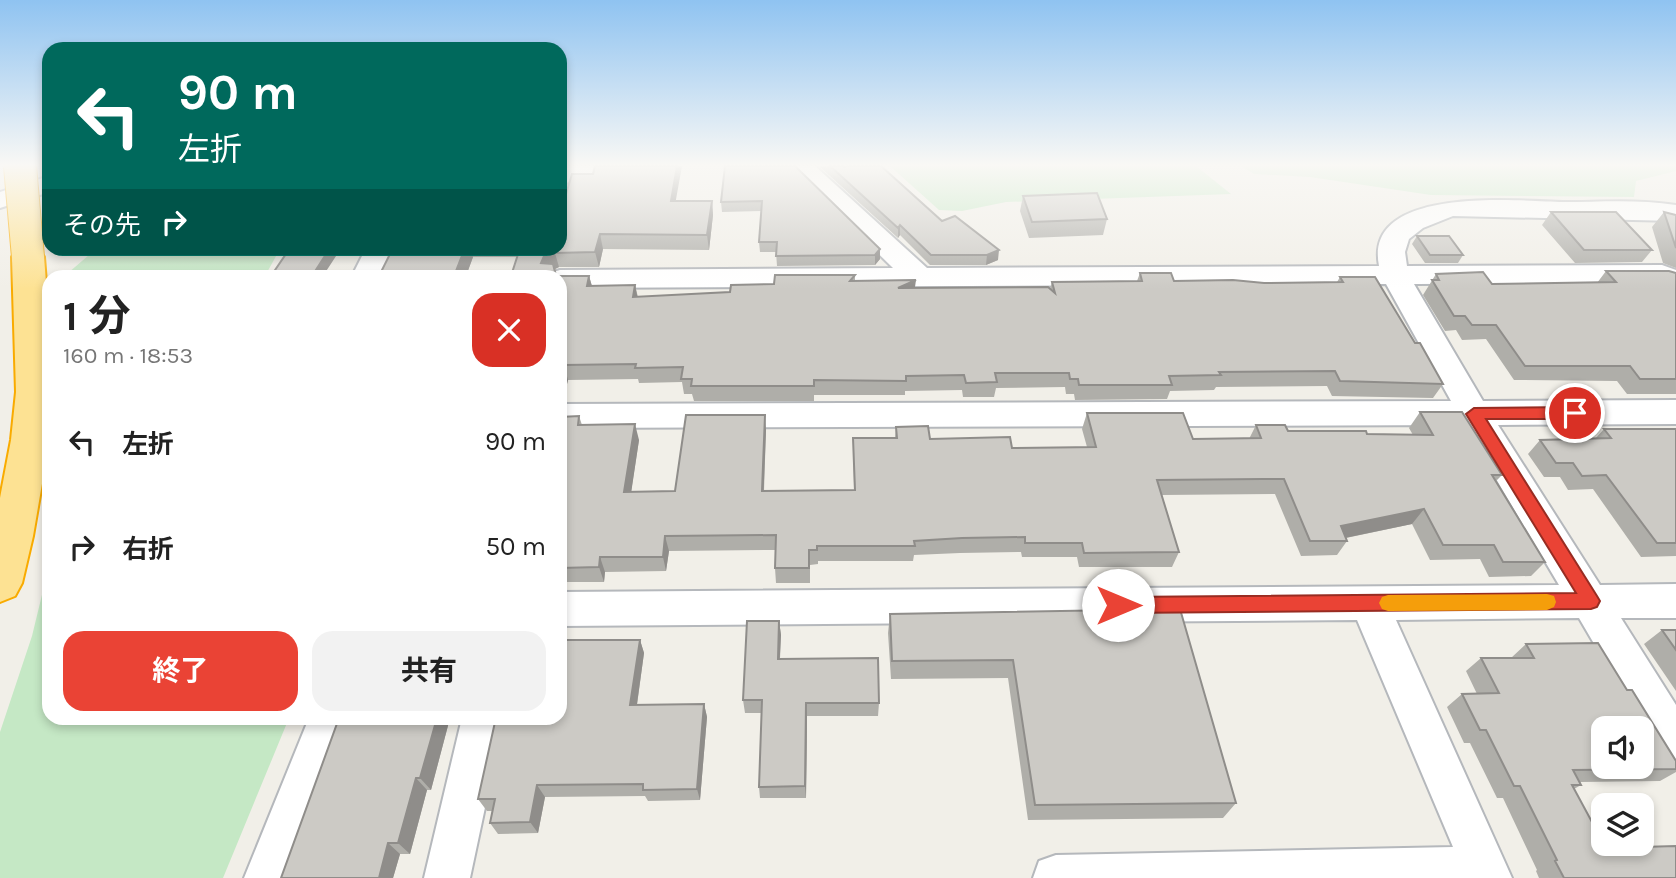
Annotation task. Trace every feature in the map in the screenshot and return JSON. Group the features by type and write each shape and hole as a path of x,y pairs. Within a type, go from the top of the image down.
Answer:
{"highway":[{"path":"0,583 21,493 31,434 33,351 24,207"}],"street":[{"path":"845,207 918,276"},
{"path":"1676,214 1664,211 1452,208 1426,214 1397,234 1391,252 1395,275 1474,414 1676,743"},
{"path":"567,279 1662,274 1676,281"},
{"path":"567,416 1676,412"},
{"path":"567,609 1676,601"},
{"path":"1056,878 1488,874 1369,603"},
{"path":"267,878 327,725"},
{"path":"447,878 481,725"}],"green space":[{"path":"936,207 982,207 962,211 939,210"},
{"path":"88,256 276,256 268,270 72,270"},
{"path":"42,595 42,725 286,725 223,878 0,878 0,732 32,636"}],"building":[{"path":"567,207 711,207 707,235 600,234 595,252 567,253"},
{"path":"762,207 837,207 880,249 875,255 776,256 777,242 759,242"},
{"path":"875,207 926,207 942,221 955,216 999,250 987,255 931,255 900,225 898,228"},
{"path":"1027,207 1102,207 1107,219 1032,222"},
{"path":"1551,212 1616,212 1652,250 1584,250"},
{"path":"1664,212 1676,215 1676,248"},
{"path":"1417,236 1449,236 1463,255 1430,255"},
{"path":"285,256 325,256 316,270 275,270"},
{"path":"389,256 462,256 456,270 382,270"},
{"path":"517,256 544,256 541,263 553,264 554,270 513,270"},
{"path":"1606,271 1676,273 1676,379 1640,379 1630,366 1525,366 1496,325 1472,325 1465,316 1454,316 1432,280 1439,280 1436,274 1483,272 1492,284 1616,282"},
{"path":"1140,273 1171,273 1174,281 1233,280 1264,283 1343,282 1340,277 1375,277 1415,343 1420,343 1443,384 1340,381 1335,371 1219,372 1221,375 1169,376 1172,385 1079,385 1078,379 1070,379 1069,373 995,373 997,382 966,383 964,375 906,376 906,381 814,380 814,386 691,386 692,379 681,379 683,367 635,368 636,364 567,365 567,276 589,276 587,286 635,285 633,297 730,292 731,285 774,284 775,275 855,275 850,281 916,280 898,288 1048,287 1055,293 1052,282 1142,281"},
{"path":"1420,412 1462,412 1502,475 1492,475 1545,562 1503,562 1494,545 1443,545 1424,509 1341,526 1347,541 1310,541 1284,479 1262,479 1157,480 1179,552 1084,553 1082,543 1025,543 1025,537 962,538 914,541 915,546 817,546 817,550 809,550 809,568 775,568 776,535 665,536 663,557 600,557 599,567 567,568 567,417 579,416 578,425 635,424 624,492 675,491 686,415 765,415 762,491 855,490 853,438 897,438 896,427 928,426 930,439 1010,437 1012,448 1096,447 1087,413 1183,413 1193,439 1261,438 1256,425 1285,425 1288,431 1366,431 1367,434 1433,435"},
{"path":"1604,429 1676,429 1676,543 1657,543 1606,475 1582,476 1573,463 1556,463 1540,440 1611,438"},
{"path":"1180,609 1236,803 1035,805 1013,660 892,661 890,614"},
{"path":"747,621 779,621 778,659 878,658 879,703 806,703 805,786 759,787 762,700 743,700"},
{"path":"1662,630 1676,630 1676,650"},
{"path":"567,640 640,640 630,705 704,704 697,789 643,790 643,784 537,785 530,822 490,823 495,799 478,799 494,725 567,725"},
{"path":"1598,643 1627,690 1632,690 1648,716 1591,716 1591,770 1573,770 1581,785 1572,785 1591,820 1591,856 1654,856 1654,847 1676,846 1676,878 1564,878 1520,786 1514,786 1486,730 1480,730 1462,694 1499,693 1481,658 1534,658 1526,644"},
{"path":"336,725 435,725 420,778 416,778 398,843 388,843 379,878 281,878"},
{"path":"1654,726 1676,761 1676,769 1654,769"}],"slow traffic":[{"path":"1388,603 1547,602"}],"route":[{"path":"1118,605 1591,601 1474,414 1575,413"}]}
